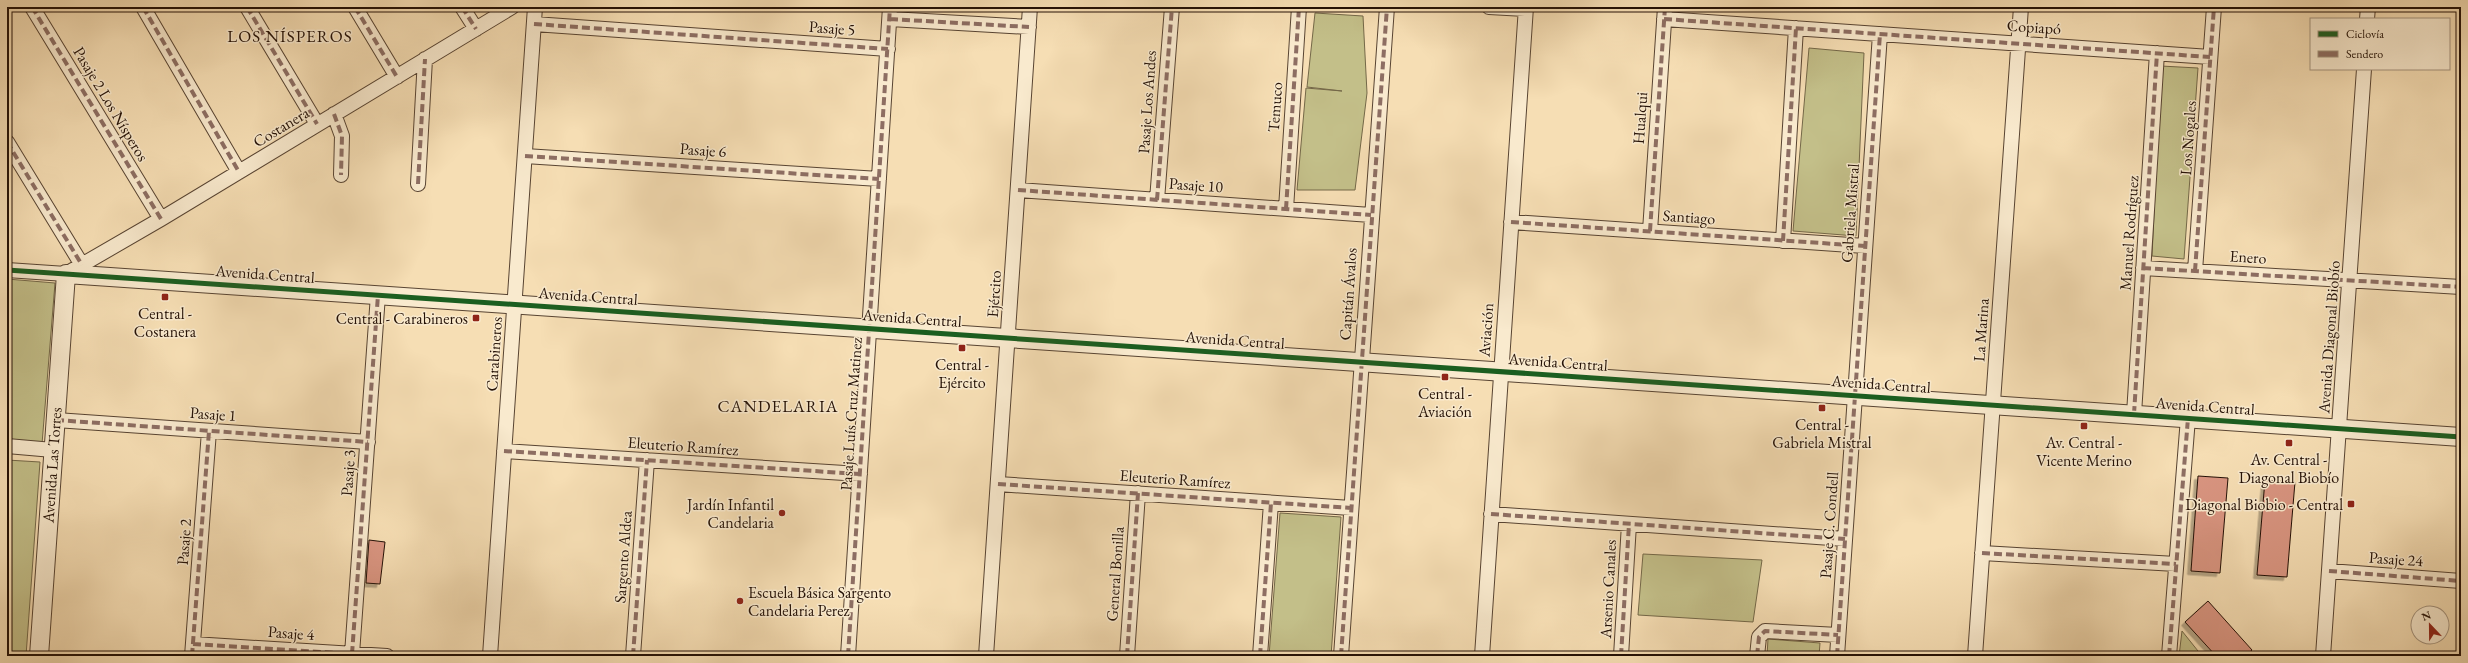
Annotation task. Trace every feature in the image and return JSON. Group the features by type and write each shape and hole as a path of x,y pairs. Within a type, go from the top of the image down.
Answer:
{"street":[{"name":"Pasaje 2 Los Nísperos","path":"32,7 161,219"},
{"path":"143,7 239,172"},
{"path":"247,7 317,124"},
{"path":"355,7 397,77"},
{"path":"462,7 476,29"},
{"name":"Costanera","path":"74,269 161,219 512,7"},
{"name":"Carabineros","path":"490,656 535,7"},
{"name":"Ejército","path":"986,656 1030,7"},
{"name":"Pasaje Los Andes","path":"1157,200 1172,7"},
{"name":"Temuco","path":"1286,209 1299,7"},
{"name":"Capitán Ávalos","path":"1341,656 1360,362 1387,7"},
{"path":"1489,7 1525,8"},
{"name":"La Marina","path":"1975,656 2020,7"},
{"name":"Los Nogales","path":"2195,271 2214,7"},
{"path":"2367,18 2368,7"},
{"name":"Aviación","path":"1482,656 1525,8"},
{"path":"890,13 1029,27"},
{"name":"Pasaje Luís Cruz Matinez","path":"848,656 890,13"},
{"name":"Copiapó","path":"1664,13 1796,28 2210,57"},
{"name":"Hualqui","path":"1650,231 1664,13"},
{"name":"Pasaje 5","path":"534,24 888,49"},
{"path":"1783,240 1796,28"},
{"name":"Gabriela Mistral","path":"1855,396 1880,34"},
{"name":"Manuel Rodríguez","path":"2134,414 2157,53"},
{"path":"418,184 426,59"},
{"name":"Avenida Diagonal Biobío","path":"2323,656 2364,70"},
{"path":"334,114 342,136 341,174"},
{"path":"7,142 74,269"},
{"name":"Pasaje 6","path":"525,156 879,178"},
{"name":"Pasaje 10","path":"1018,190 1371,215"},
{"name":"Santiago","path":"1511,222 1865,246"},
{"name":"Enero","path":"2143,268 2461,287"},
{"name":"Avenida Central","path":"7,270 74,269 378,295 2461,437"},
{"name":"Avenida Las Torres","path":"39,656 56,420 74,269"},
{"name":"Pasaje 3","path":"352,654 378,295"},
{"name":"Pasaje C. Condell","path":"1837,656 1855,396"},
{"path":"2169,656 2188,418"},
{"name":"Pasaje 1","path":"56,420 368,442"},
{"name":"Pasaje 2","path":"192,650 209,431"},
{"path":"7,446 54,450"},
{"name":"Eleuterio Ramírez","path":"504,451 860,474"},
{"name":"Sargento Aldea","path":"632,656 647,460"},
{"name":"Eleuterio Ramírez","path":"998,484 1350,508"},
{"name":"General Bonilla","path":"1127,656 1138,493"},
{"path":"1260,656 1271,503"},
{"path":"1491,514 1845,539"},
{"name":"Arsenio Canales","path":"1621,656 1630,524"},
{"path":"1982,553 2176,564"},
{"name":"Pasaje 24","path":"2329,571 2461,581"},
{"path":"1757,656 1759,637 1765,631 1838,635"},
{"name":"Pasaje 4","path":"192,650 387,656"}],"shaded area":[{"path":"1315,13 1363,16 1367,93 1355,190 1297,190 1306,88 1342,91 1307,87"},
{"path":"1809,48 1864,53 1856,236 1793,231"},
{"path":"2161,66 2198,68 2184,259 2152,256"},
{"path":"7,279 55,283 42,444 7,441"},
{"path":"7,460 40,462 26,656 7,656"},
{"path":"1280,513 1341,517 1331,656 1269,656"},
{"path":"1643,554 1762,560 1753,622 1638,615"},
{"path":"2182,631 2202,656 2179,656"},
{"path":"1768,639 1820,643 1819,656 1767,656"}],"building":[{"path":"2198,476 2228,478 2220,573 2191,571"},
{"path":"2265,480 2295,482 2287,577 2257,575"},
{"path":"369,540 385,542 380,584 366,583"},
{"path":"2208,601 2252,650 2245,656 2216,656 2185,622"}],"marked path":[{"path":"32,7 161,219"},
{"path":"143,7 239,172"},
{"path":"247,7 317,124"},
{"path":"355,7 397,77"},
{"path":"462,7 476,29"},
{"path":"848,656 890,7"},
{"path":"1157,200 1172,7"},
{"path":"1286,209 1299,7"},
{"path":"1341,656 1387,7"},
{"path":"1489,7 1525,9"},
{"path":"1650,231 1665,7"},
{"path":"2195,271 2214,7"},
{"path":"890,19 1029,27"},
{"path":"1664,19 2210,57"},
{"path":"534,24 888,49"},
{"path":"1783,241 1796,28"},
{"path":"1837,656 1880,34"},
{"path":"2134,414 2157,53"},
{"path":"418,184 425,59"},
{"path":"334,114 342,136 341,175"},
{"path":"7,142 82,265"},
{"path":"525,156 879,179"},
{"path":"1018,190 1371,215"},
{"path":"1511,222 1865,246"},
{"path":"2143,268 2461,287"},
{"path":"352,654 378,295"},
{"path":"2169,656 2188,418"},
{"path":"56,420 368,442"},
{"path":"192,656 209,431"},
{"path":"504,451 860,474"},
{"path":"633,656 647,460"},
{"path":"998,484 1351,508"},
{"path":"1127,656 1138,493"},
{"path":"1260,656 1271,503"},
{"path":"1491,514 1845,539"},
{"path":"1621,656 1629,524"},
{"path":"1982,553 2176,564"},
{"path":"2329,571 2461,581"},
{"path":"1757,656 1759,637 1765,631 1838,635"},
{"path":"193,644 387,656"}],"cycle path":[{"path":"7,270 2461,437"}],"place":[{"name":"Central - Costanera","path":"165,297"},
{"name":"Central - Carabineros","path":"476,318"},
{"name":"Central - Ejército","path":"962,348"},
{"name":"Central - Aviación","path":"1445,377"},
{"name":"Central - Gabriela Mistral","path":"1822,408"},
{"name":"Av. Central - Vicente Merino","path":"2084,426"},
{"name":"Av. Central - Diagonal Biobío","path":"2289,443"},
{"name":"Diagonal Biobio - Central","path":"2351,504"},
{"name":"Jardín Infantil Candelaria","path":"782,513"},
{"name":"Escuela Básica Sargento Candelaria Perez","path":"740,601"}],"district":[{"name":"LOS NÍSPEROS","path":"290,36"},
{"name":"CANDELARIA","path":"778,406"}]}
